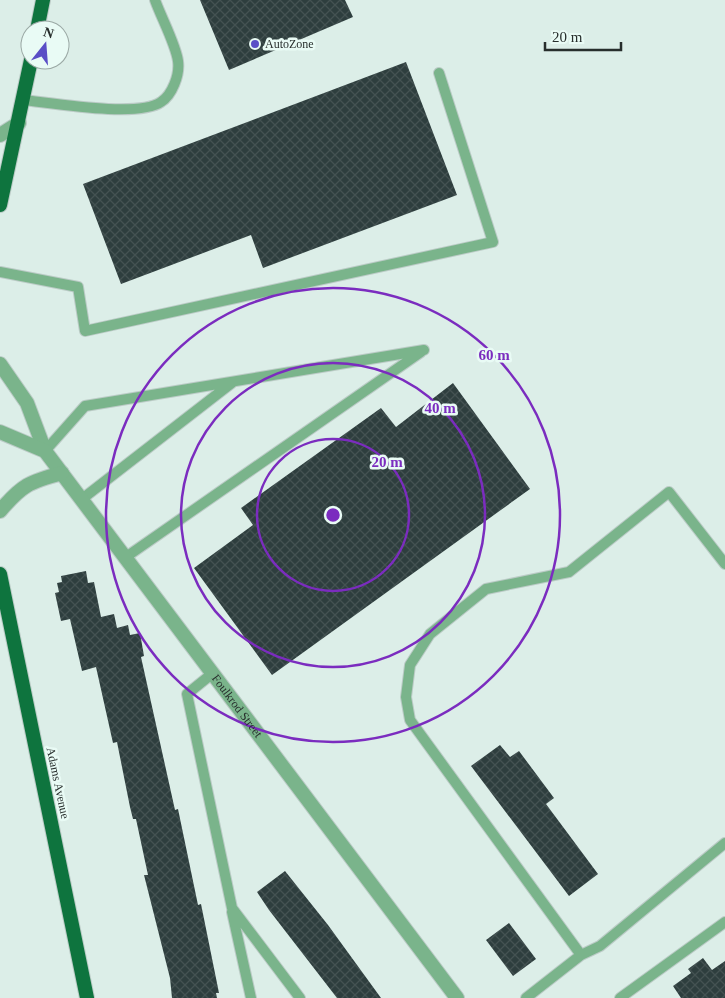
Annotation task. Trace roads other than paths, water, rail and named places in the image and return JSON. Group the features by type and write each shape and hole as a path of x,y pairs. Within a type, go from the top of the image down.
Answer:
{"highway":[{"path":"38,20 41,0"},
{"path":"0,205 29,70"},
{"name":"Adams Avenue","path":"0,574 87,998"}],"street":[{"path":"0,135 18,123"},
{"path":"0,364 27,404 45,451"},
{"name":"Foulkrod Street","path":"0,432 45,451 457,998"},
{"path":"0,511 16,492 31,481 62,473"}],"lane":[{"path":"23,100 106,109 143,108 161,103 172,90 179,62 155,0"},
{"path":"0,272 78,287 85,331 494,242 439,73"},
{"path":"45,451 85,406 424,350 126,557"},
{"path":"82,500 235,381"},
{"path":"581,955 410,720 406,697 410,664 430,634 486,588 569,572 669,492 725,564"},
{"path":"213,672 187,694 251,998"},
{"path":"526,998 581,955 600,946 725,843"},
{"path":"232,908 300,998"},
{"path":"620,998 725,922"}],"place":[{"name":"AutoZone","path":"255,44"}]}
